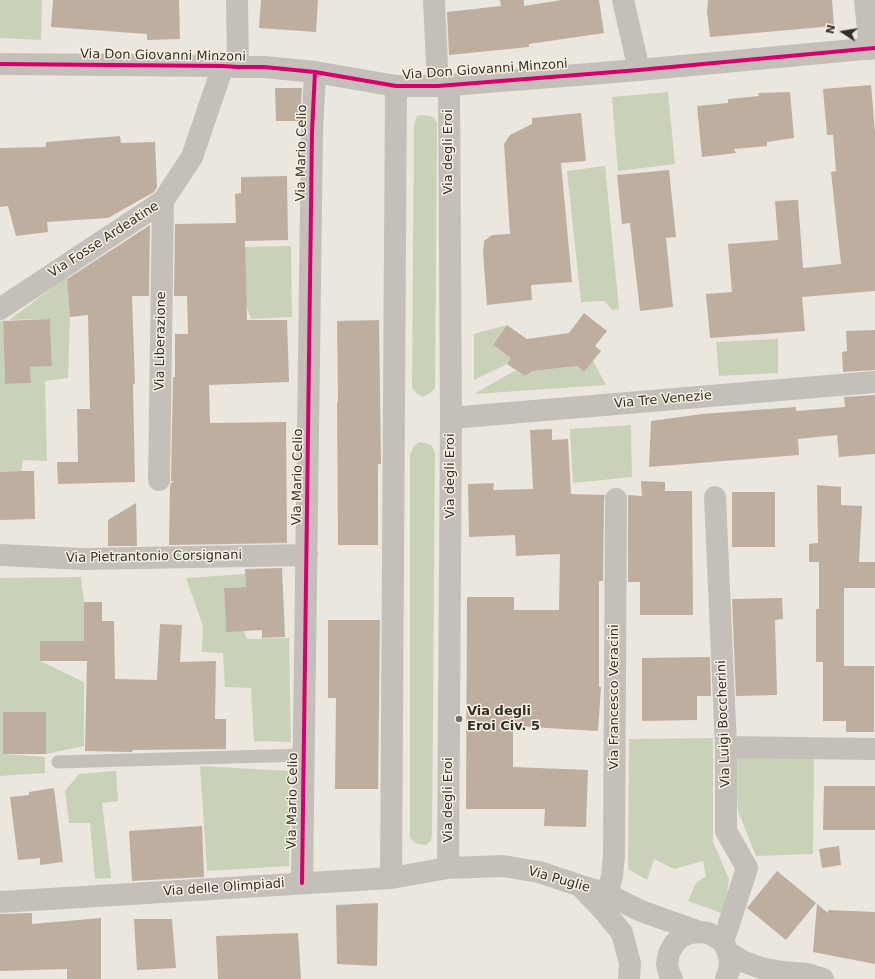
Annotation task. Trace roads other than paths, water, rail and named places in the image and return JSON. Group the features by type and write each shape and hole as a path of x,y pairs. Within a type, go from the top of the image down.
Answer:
{"street":[{"name":"Via Fosse Ardeatine","path":"0,309 163,201 192,157 231,66 237,0"},
{"name":"Via degli Eroi","path":"434,0 444,85 451,418 448,868"},
{"path":"623,0 639,70"},
{"path":"865,0 872,48"},
{"name":"Via Don Giovanni Minzoni","path":"0,64 264,67 315,72 396,86 444,85 639,70 872,48"},
{"name":"Via Mario Celio","path":"302,883 312,132 315,72"},
{"path":"391,878 396,86"},
{"name":"Via Liberazione","path":"159,480 163,201"},
{"name":"Via Tre Venezie","path":"451,418 875,382"},
{"name":"Via Luigi Boccherini","path":"715,497 726,747 726,831 747,868 726,947"},
{"name":"Via Francesco Veracini","path":"607,894 612,876 614,855 616,499"},
{"name":"Via Pietrantonio Corsignani","path":"0,556 83,559 307,555"},
{"path":"726,747 875,749"},
{"name":"Via Puglie","path":"448,868 503,866 539,872 607,894 641,911 712,935 726,947"},
{"name":"Via delle Olimpiadi","path":"0,902 391,878 448,868"},
{"path":"578,885 604,911 622,934 630,963 629,979"},
{"name":"Via Puglie","path":"641,911 655,924 663,936 668,969"},
{"path":"668,969 674,944 681,937 690,933 700,932"},
{"path":"726,947 742,961 761,968 782,972 807,974 823,979"},
{"path":"726,947 730,961 726,979"},
{"path":"743,979 782,972"}],"lane":[{"path":"58,762 304,755"}],"place":[{"name":"Via degli Eroi Civ. 5","path":"459,719"}]}
